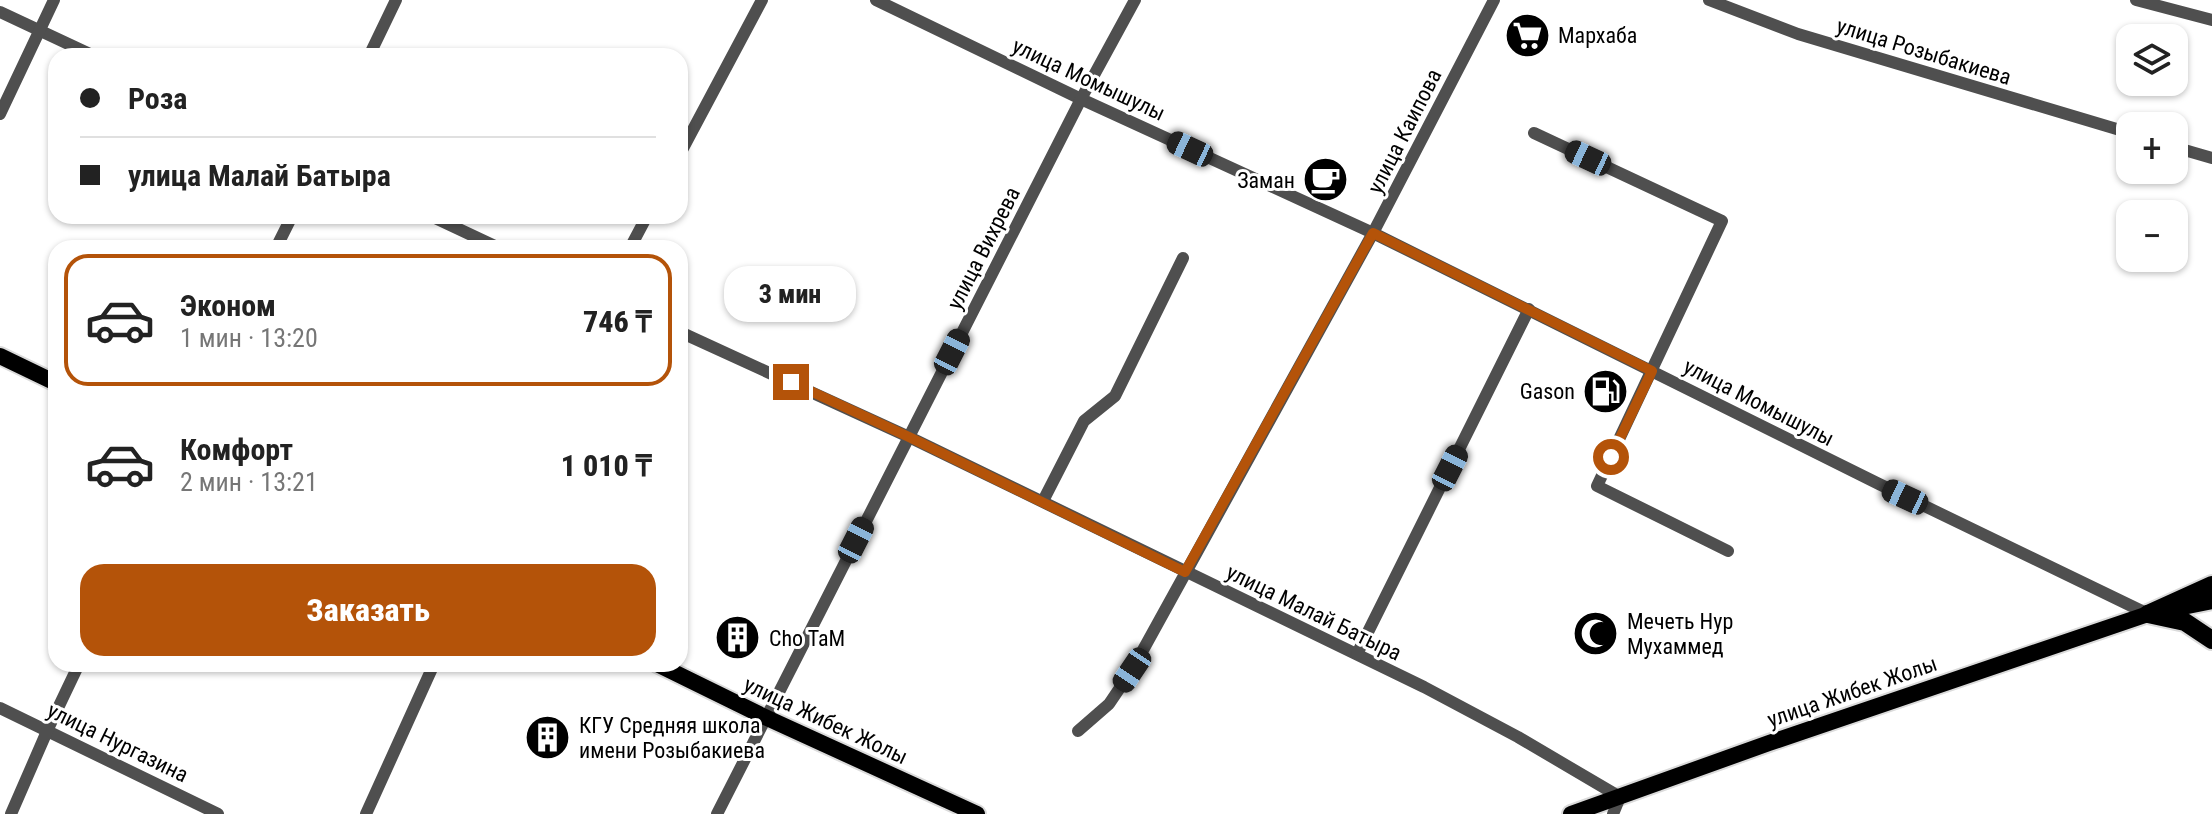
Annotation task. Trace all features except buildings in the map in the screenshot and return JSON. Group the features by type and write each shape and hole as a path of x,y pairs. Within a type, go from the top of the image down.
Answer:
{"highway":[{"path":"2148,614 2212,585"},
{"path":"2148,614 2185,622 2212,640"}],"main road":[{"path":"0,356 48,379"},
{"name":"улица Жибек Жолы","path":"1571,814 2148,614 2212,601"},
{"name":"улица Жибек Жолы","path":"673,672 977,814"}],"street":[{"path":"0,114 54,0"},
{"path":"373,48 396,0"},
{"path":"688,139 762,0"},
{"name":"улица Момышулы","path":"876,0 1081,99 1373,233 2148,614"},
{"name":"улица Вихрева","path":"717,814 1081,99 1135,0"},
{"name":"улица Каипова","path":"1078,731 1109,704 1132,670 1373,233 1494,0"},
{"name":"улица Розыбакиева","path":"1709,0 1798,34 2116,129"},
{"path":"2136,0 2212,20"},
{"path":"0,12 77,48"},
{"path":"1534,133 1722,221 1597,486 1728,551"},
{"path":"2188,151 2212,158"},
{"path":"448,224 482,240"},
{"path":"1043,501 1084,421 1115,396 1183,258"},
{"path":"1357,654 1529,309"},
{"name":"улица Малай Батыра","path":"688,336 909,437 1357,654 1518,737 1620,797"},
{"path":"11,814 75,672"},
{"path":"366,814 430,672"},
{"name":"улица Нургазина","path":"0,708 218,814"},
{"path":"1613,814 1620,797"}],"place":[{"name":"Мархаба","path":"1527,35"},
{"name":"Заман","path":"1326,180"},
{"name":"Gason","path":"1606,391"},
{"name":"Мечеть Нур Мухаммед","path":"1596,634"},
{"name":"Cho TaM","path":"738,638"},
{"name":"КГУ Средняя школа имени Розыбакиева","path":"548,738"}],"route":[{"path":"791,382 1185,572 1373,233 1652,371 1611,457"}]}
